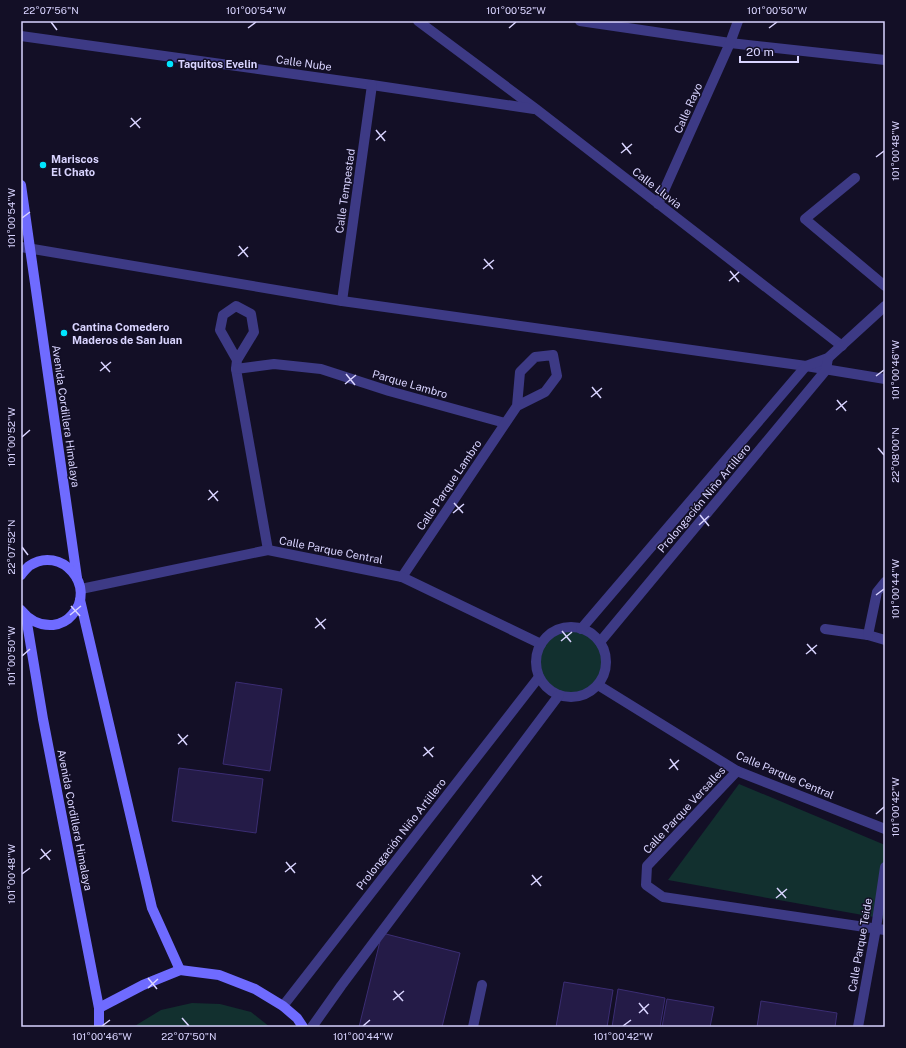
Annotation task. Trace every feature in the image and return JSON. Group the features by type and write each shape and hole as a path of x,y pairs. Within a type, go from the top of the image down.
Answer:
{"main road":[{"name":"Avenida Cordillera Himalaya","path":"21,185 25,248 77,578"},
{"path":"21,575 29,567 39,562 50,560 61,563 70,569 77,578 81,589 80,600 76,610 68,619 58,624 47,625 36,623 24,613"},
{"path":"80,600 152,908 180,970"},
{"name":"Avenida Cordillera Himalaya","path":"24,613 99,1008 99,1027"},
{"path":"99,1008 143,985 180,970 219,975 255,989 282,1006 297,1018 302,1027"}],"street":[{"name":"Calle Lluvia","path":"418,21 536,109 842,346"},
{"path":"580,21 730,43 885,60"},
{"name":"Calle Rayo","path":"658,204 730,43 738,21"},
{"name":"Calle Nube","path":"21,36 536,109"},
{"name":"Calle Tempestad","path":"342,301 372,85"},
{"path":"855,178 805,218 885,286"},
{"path":"25,248 342,301 806,366 885,379"},
{"path":"236,365 254,332 251,314 236,306 223,315 220,330 236,365 268,550"},
{"path":"806,366 828,358 885,306"},
{"name":"Calle Parque Lambro","path":"402,577 516,406 520,372 535,356 553,356 557,376 545,392 516,406"},
{"path":"826,370 828,358"},
{"name":"Parque Lambro","path":"236,365 274,364 321,370 389,391 505,423"},
{"name":"Prolongación Niño Artillero","path":"581,629 806,366"},
{"name":"Prolongación Niño Artillero","path":"600,642 826,370"},
{"name":"Calle Parque Central","path":"81,589 268,550 402,577 541,644"},
{"path":"868,636 877,592 885,582"},
{"path":"570,627 581,629 592,634 600,642 605,653 606,664 604,675 598,685 587,694 566,697 551,691 544,685 539,677 536,666 537,655 541,644 549,635 559,629 570,627"},
{"path":"825,629 885,640"},
{"name":"Prolongación Niño Artillero","path":"282,1006 539,677"},
{"name":"Calle Parque Central","path":"598,685 738,771 885,829"},
{"path":"312,1027 341,986 559,695"},
{"name":"Calle Parque Versalles","path":"738,771 648,866 646,885 663,897 880,929"},
{"name":"Calle Parque Teide","path":"858,1027 880,929 885,867"},
{"path":"473,1027 482,985"}],"green space":[{"path":"571,627 584,630 596,637 603,649 606,662 603,675 596,687 584,694 571,697 558,694 546,687 539,675 536,662 539,649 546,637 558,630"},
{"path":"739,784 885,845 885,919 668,880"},
{"path":"192,1003 220,1004 251,1012 270,1027 133,1027 161,1010"}],"building":[{"path":"236,682 282,689 270,771 223,764"},
{"path":"179,768 263,779 256,833 172,821"},
{"path":"382,933 460,953 442,1027 359,1027"},
{"path":"564,982 613,990 607,1027 556,1027"},
{"path":"618,989 665,998 660,1027 612,1027"},
{"path":"667,999 714,1007 710,1027 662,1027"},
{"path":"761,1001 837,1013 835,1027 757,1027"}],"place":[{"name":"Taquitos Evelin","path":"170,64"},
{"name":"Mariscos El Chato","path":"43,165"},
{"name":"Cantina Comedero Maderos de San Juan","path":"64,333"}]}
